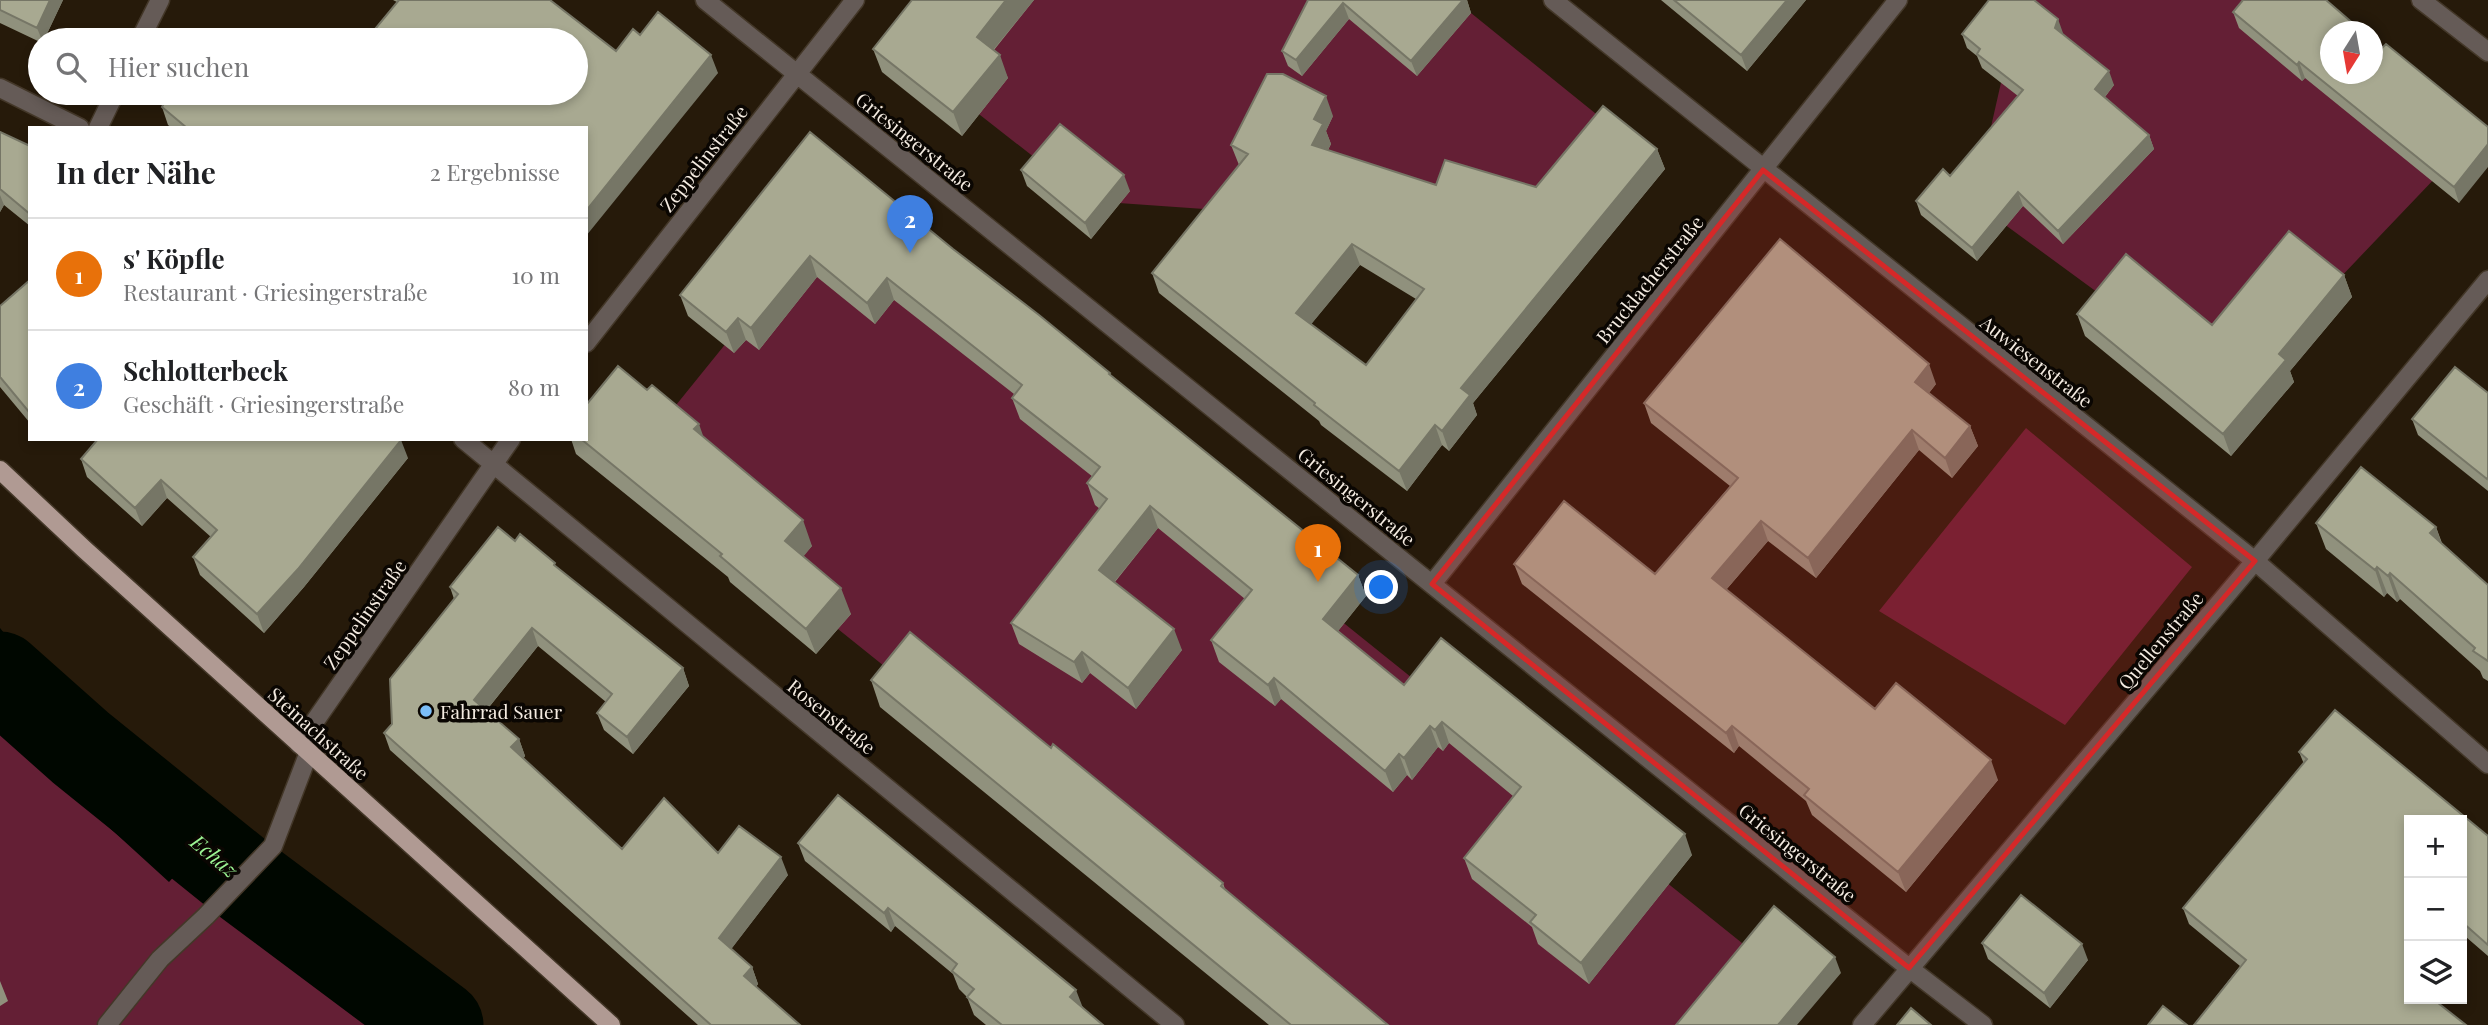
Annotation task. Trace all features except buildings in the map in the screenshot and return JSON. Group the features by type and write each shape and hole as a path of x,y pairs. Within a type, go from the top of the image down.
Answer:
{"main road":[{"name":"Steinachstraße","path":"0,470 611,1025"}],"street":[{"path":"146,28 160,0"},
{"name":"Griesingerstraße","path":"705,0 1983,1025"},
{"name":"Zeppelinstraße","path":"588,340 855,0"},
{"name":"Auwiesenstraße","path":"1553,0 2255,561 2488,764"},
{"name":"Brucklacherstraße","path":"1432,584 1898,0"},
{"path":"2421,0 2488,52"},
{"path":"0,88 28,102"},
{"path":"34,105 76,126"},
{"path":"99,126 109,105"},
{"name":"Quellenstraße","path":"1862,1025 2255,561 2488,280"},
{"name":"Rosenstraße","path":"465,441 1175,1025"},
{"name":"Zeppelinstraße","path":"107,1025 160,958 206,916 273,846 304,748 509,441"}],"highlighted area":[{"path":"1763,170 2255,561 1909,968 1432,584"}],"shaded area":[{"path":"965,0 1360,0 1410,42 1471,13 1611,126 1582,219 1376,221 1090,201 915,64"},
{"path":"2035,0 2257,0 2320,64 2320,84 2346,84 2459,153 2232,391 1974,202 2012,34"},
{"path":"832,212 1783,976 1744,1025 1331,1025 630,462"},
{"path":"2026,428 2192,567 2065,725 1879,611"},
{"path":"0,628 70,715 211,836 169,882 0,728"},
{"path":"0,660 77,752 234,884 429,1025 0,1025"}],"waterway":[{"name":"Echaz","path":"0,676 81,748 241,877 439,1025"}],"place":[{"name":"Schlotterbeck","path":"910,253"},
{"name":"s' Köpfle","path":"1318,582"},
{"name":"Fahrrad Sauer","path":"426,711"}]}
